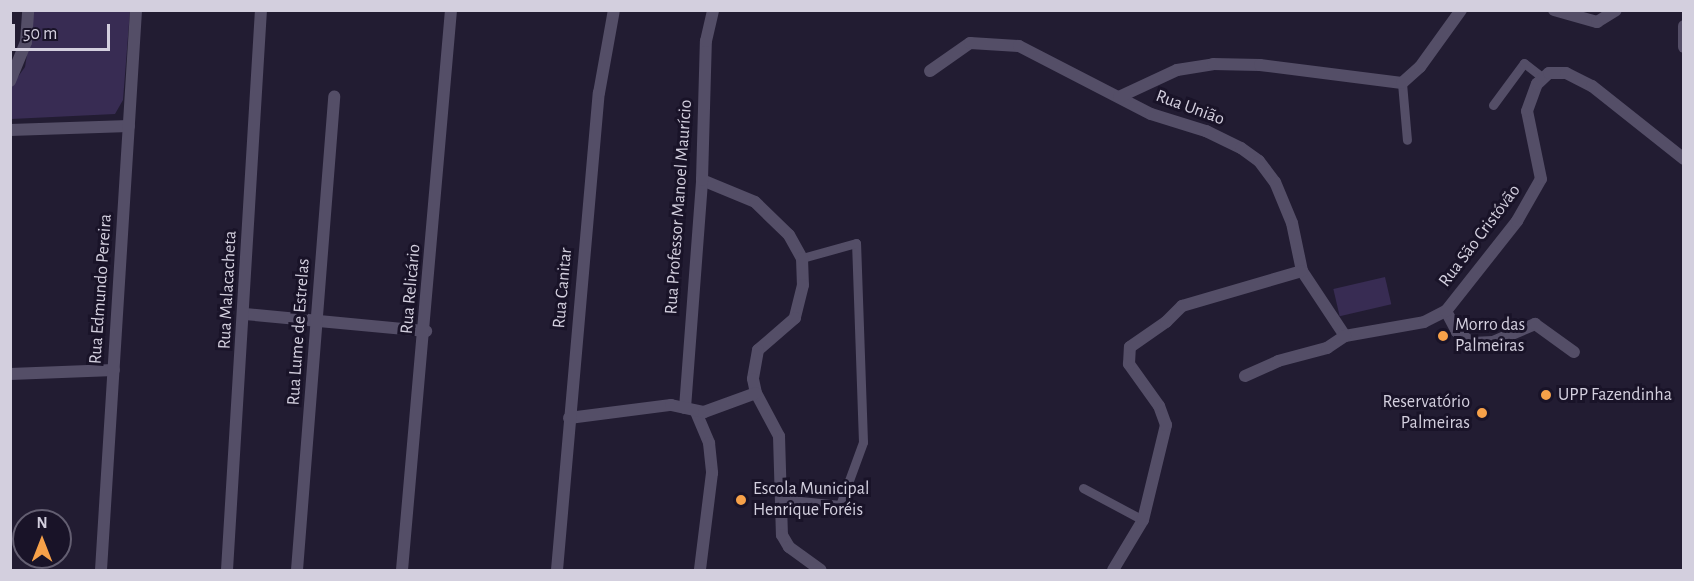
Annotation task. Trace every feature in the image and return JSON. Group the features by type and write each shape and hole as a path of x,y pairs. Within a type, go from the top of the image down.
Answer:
{"street":[{"path":"10,81 26,42 28,10"},
{"name":"Rua Edmundo Pereira","path":"101,570 136,10"},
{"name":"Rua Malacacheta","path":"227,570 245,314 261,10"},
{"name":"Rua Relicário","path":"402,570 426,331 452,10"},
{"name":"Rua Canitar","path":"557,570 601,74 615,10"},
{"name":"Rua Professor Manoel Maurício","path":"700,570 712,473 709,443 691,410 706,41 712,10"},
{"path":"1119,97 1177,70 1213,64 1260,65 1402,83 1420,67 1461,10"},
{"path":"1554,10 1597,22 1616,10"},
{"path":"1683,26 1683,47"},
{"name":"Rua União","path":"930,70 970,42 1006,43 1030,50 1151,114 1206,131 1259,161 1282,197 1302,271 1345,336"},
{"path":"1493,105 1524,63 1543,78 1561,71 1578,78 1683,159"},
{"name":"Rua São Cristóvão","path":"1245,376 1278,361 1327,348 1345,336 1424,322 1446,311 1517,221 1538,188 1541,171 1527,111 1532,93 1543,78"},
{"path":"1402,83 1407,140"},
{"name":"Rua Lume de Estrelas","path":"297,570 334,96"},
{"path":"10,130 129,126"},
{"path":"1658,138 1683,170"},
{"path":"702,180 755,202 789,235 801,258 800,305 795,318 758,350 754,362 756,393 779,436 784,540 821,570"},
{"path":"781,499 840,505 863,442 856,243 801,258"},
{"path":"1113,570 1143,520 1152,469 1165,435 1159,406 1129,364 1130,347 1166,322 1182,306 1261,286 1302,271"},
{"path":"1446,311 1457,332 1472,343 1493,342 1535,324 1574,352"},
{"path":"245,314 426,331"},
{"path":"10,374 114,370"},
{"path":"569,418 671,405 691,410 756,393"},
{"path":"1083,488 1143,520"}],"shaded area":[{"path":"34,11 130,11 123,100 115,114 11,119 10,88 25,67"},
{"path":"1385,277 1391,304 1340,316 1333,289"}],"place":[{"name":"Morro das Palmeiras","path":"1443,336"},
{"name":"UPP Fazendinha","path":"1546,395"},
{"name":"Reservatório Palmeiras","path":"1482,413"},
{"name":"Escola Municipal Henrique Foréis","path":"741,500"}]}
